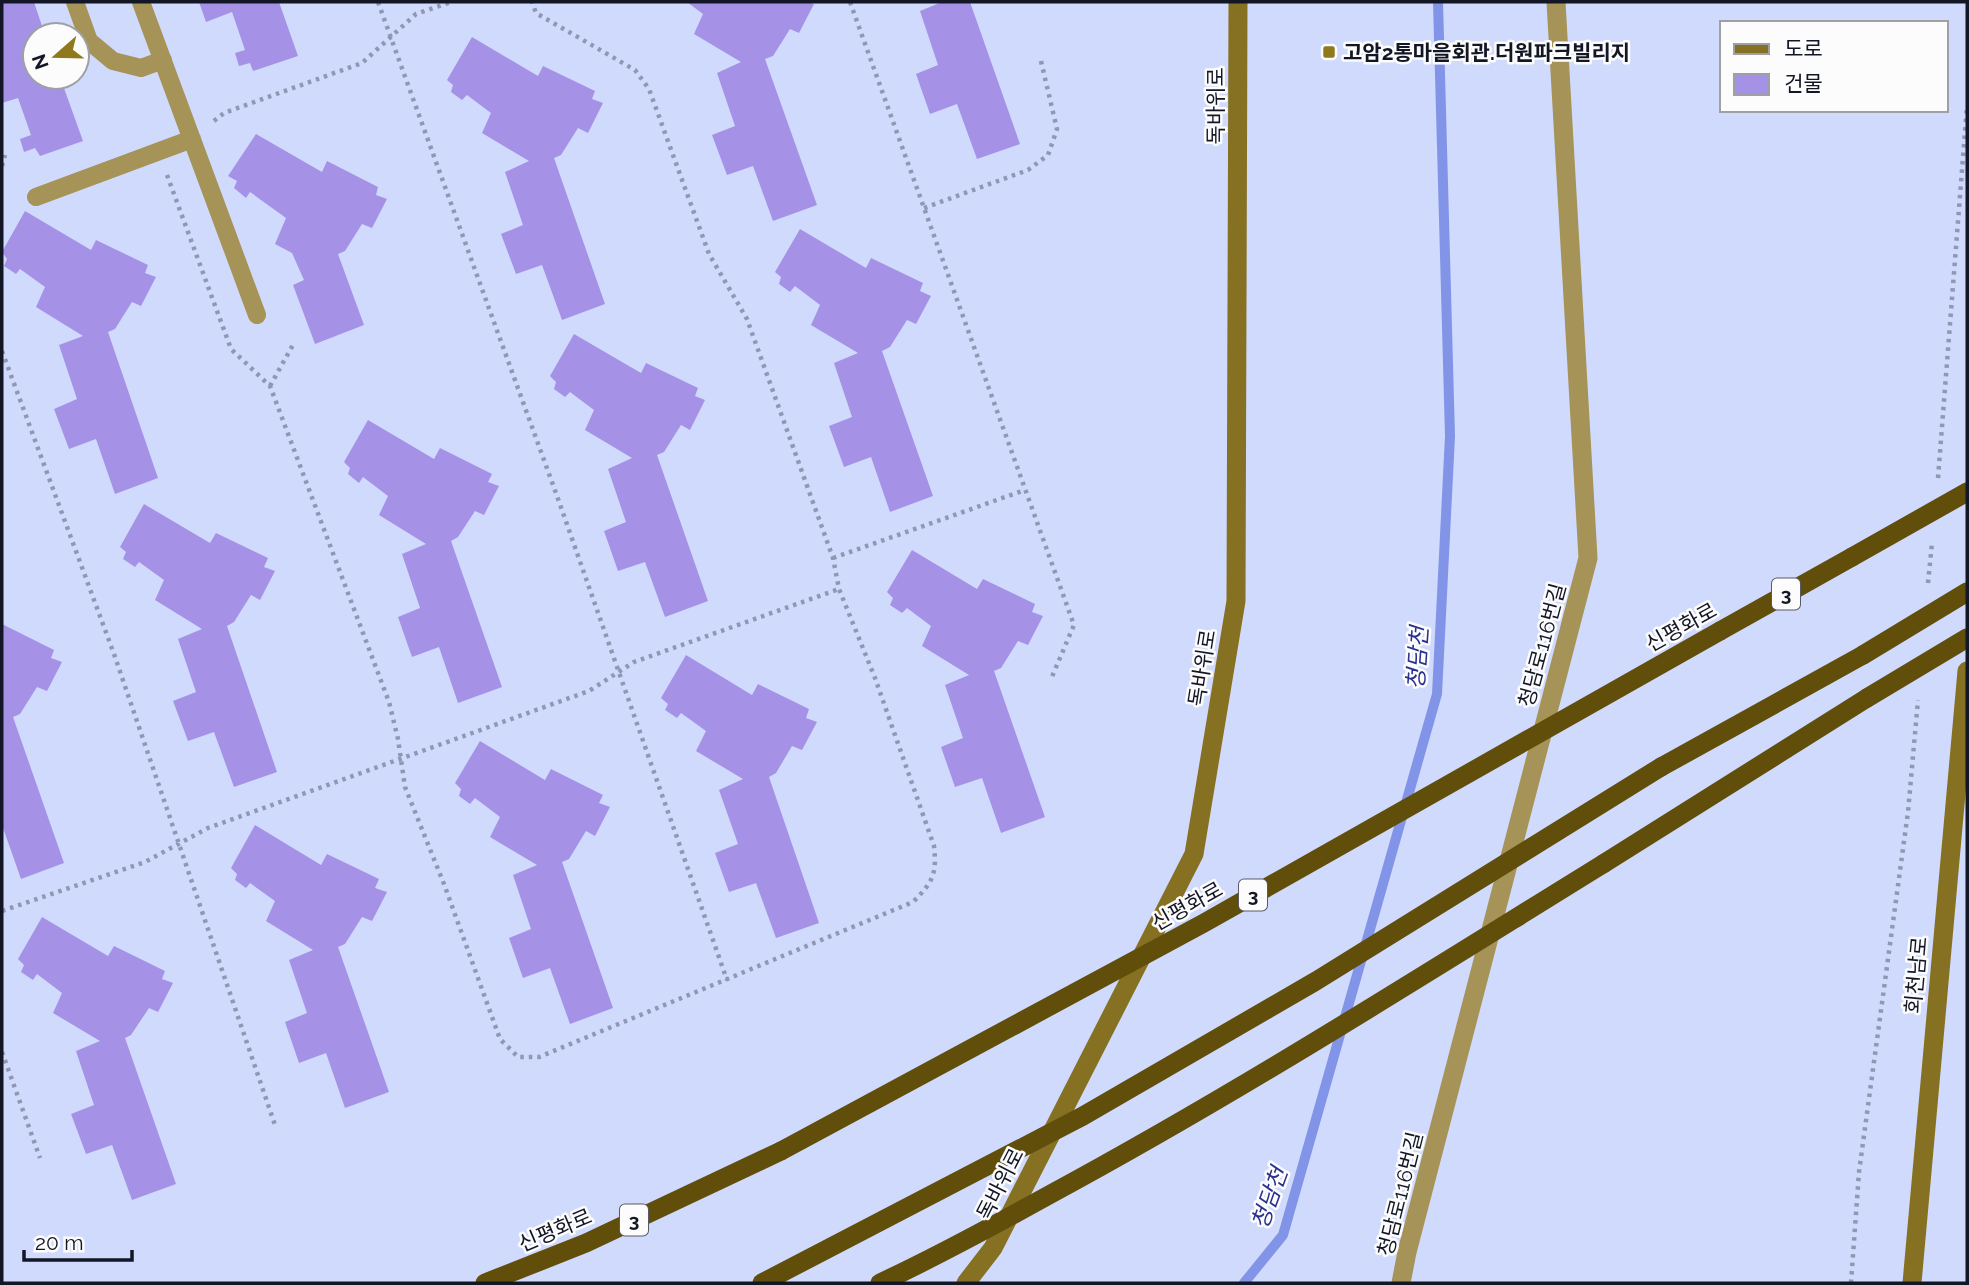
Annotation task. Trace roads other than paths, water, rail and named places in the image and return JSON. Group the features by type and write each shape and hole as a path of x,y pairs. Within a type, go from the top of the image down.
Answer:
{"highway":[{"name":"신평화로","path":"485,1283 586,1243 781,1150 1204,923 1967,492"},
{"path":"762,1283 1083,1116 1316,981 1661,767 1863,655 1967,593"},
{"path":"880,1283 931,1260 1129,1152 1299,1051 1967,638"}],"main road":[{"name":"독바위로","path":"966,1283 993,1248 1194,854 1236,601 1238,2"},
{"name":"회천남로","path":"1912,1283 1967,671"}],"street":[{"name":"청담로116번길","path":"1401,1283 1588,558 1556,2"}],"lane":[{"path":"75,2 89,41 113,61 141,68 163,60"},
{"path":"141,2 257,315"},
{"path":"36,197 192,139"}],"waterway":[{"name":"청담천","path":"1244,1283 1283,1235 1437,694 1450,436 1438,2"}],"place":[{"name":"고암2통마을회관.더원파크빌리지","path":"1329,52"}]}
